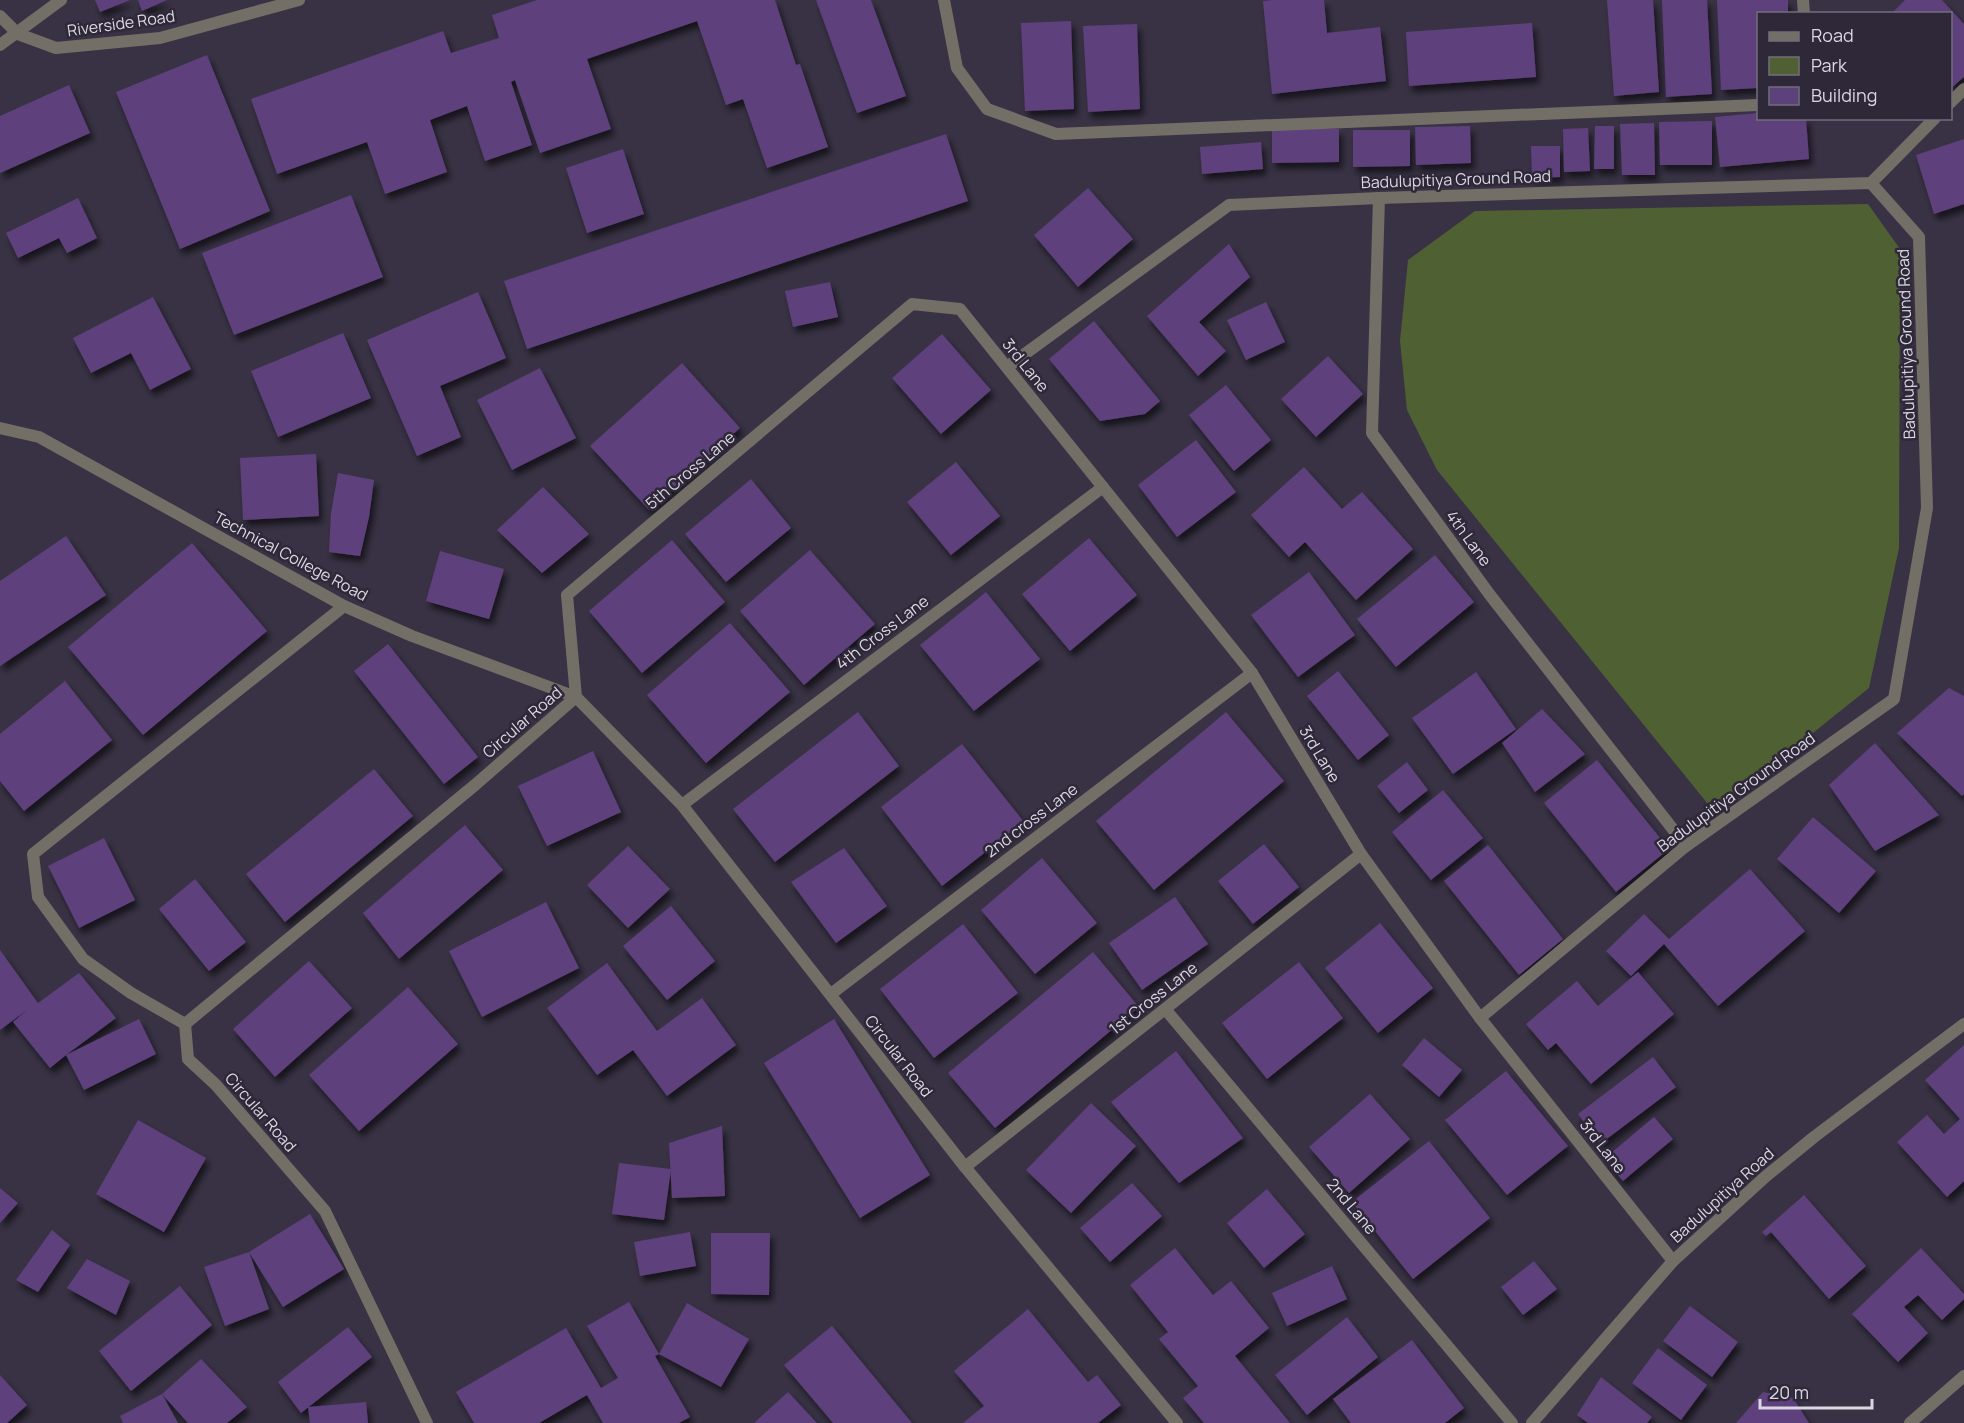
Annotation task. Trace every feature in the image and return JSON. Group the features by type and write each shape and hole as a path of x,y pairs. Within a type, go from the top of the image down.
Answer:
{"street":[{"path":"0,45 18,34 61,0"},
{"name":"Riverside Road","path":"18,34 56,48 160,38 299,0"},
{"path":"945,0 957,68 987,109 1056,134 1757,105"},
{"path":"0,16 18,34"},
{"path":"1952,101 1964,89"},
{"path":"1871,183 1933,120"},
{"name":"Badulupitiya Ground Road","path":"1007,367 1229,205 1379,198 1871,183 1919,237 1927,508 1894,699 1686,846 1480,1018"},
{"name":"4th Lane","path":"1379,198 1372,433 1490,595 1686,846"},
{"name":"3rd Lane","path":"912,304 960,309 1252,673 1361,854 1480,1018 1673,1262"},
{"name":"5th Cross Lane","path":"576,697 567,595 912,304"},
{"name":"Technical College Road","path":"0,428 39,437 344,606 412,636 576,697"},
{"name":"4th Cross Lane","path":"682,805 1103,487"},
{"path":"184,1024 131,993 83,959 38,897 33,854 344,606"},
{"name":"2nd cross Lane","path":"831,994 1252,673"},
{"name":"Circular Road","path":"427,1423 326,1211 216,1085 188,1059 184,1024 475,785 576,697 682,805 965,1167 1177,1423"},
{"name":"1st Cross Lane","path":"965,1167 1361,854"},
{"name":"2nd Lane","path":"1166,1010 1512,1423"},
{"name":"Badulupitiya Road","path":"1532,1423 1673,1262 1765,1177 1814,1137 1964,1024"},
{"path":"1910,1423 1964,1376"}],"green space":[{"path":"1868,204 1900,249 1899,548 1869,688 1743,789 1712,809 1437,470 1407,410 1400,341 1408,260 1475,211"}],"building":[{"path":"95,0 130,0 100,12"},
{"path":"138,0 167,0 142,11"},
{"path":"537,0 775,0 796,65 800,64 828,147 767,168 743,99 726,105 697,21 587,59 611,129 540,153 515,80 511,82 532,145 485,161 467,106 430,120 447,172 385,194 367,142 277,174 251,99 443,31 451,53 499,38 492,15"},
{"path":"816,0 871,0 906,96 857,113"},
{"path":"1324,0 1327,33 1380,27 1386,81 1272,94 1263,1"},
{"path":"1607,0 1653,0 1659,92 1614,96"},
{"path":"1662,0 1707,0 1712,94 1666,97"},
{"path":"1717,0 1788,0 1788,12 1757,12 1757,88 1721,90"},
{"path":"1905,0 1942,0 1964,24 1964,77 1952,87 1952,12 1893,12"},
{"path":"1071,21 1074,109 1025,111 1021,23"},
{"path":"1532,23 1536,77 1409,86 1406,32"},
{"path":"1137,24 1140,109 1088,112 1083,26"},
{"path":"207,55 270,211 180,249 116,92"},
{"path":"69,85 90,133 0,173 0,116"},
{"path":"1757,113 1757,120 1806,120 1809,159 1720,167 1715,117"},
{"path":"1712,121 1712,165 1660,165 1659,122"},
{"path":"1654,123 1655,175 1622,175 1620,124"},
{"path":"1470,126 1471,163 1416,165 1415,127"},
{"path":"1595,126 1614,126 1614,169 1594,169"},
{"path":"1588,128 1590,171 1564,172 1563,129"},
{"path":"1272,129 1339,129 1339,162 1272,163"},
{"path":"1353,130 1410,130 1410,166 1353,167"},
{"path":"946,134 968,201 527,349 504,281"},
{"path":"1964,139 1964,204 1934,214 1916,155"},
{"path":"1261,142 1263,169 1202,174 1200,147"},
{"path":"1531,146 1560,146 1560,177 1532,178"},
{"path":"623,149 644,214 587,233 566,168"},
{"path":"1088,188 1133,239 1078,287 1034,235"},
{"path":"351,195 383,277 234,335 202,253"},
{"path":"78,198 97,238 67,253 59,238 18,258 6,233"},
{"path":"1229,244 1250,277 1199,322 1226,351 1198,376 1147,316"},
{"path":"830,282 838,317 793,327 785,291"},
{"path":"478,292 506,358 440,386 461,437 417,456 367,340"},
{"path":"153,297 191,369 150,390 131,353 91,373 73,338"},
{"path":"1266,302 1285,342 1246,360 1227,320"},
{"path":"1094,321 1160,401 1145,414 1100,421 1049,359"},
{"path":"343,333 371,398 278,437 251,371"},
{"path":"942,334 991,390 941,434 892,378"},
{"path":"1328,356 1363,394 1316,437 1281,399"},
{"path":"682,363 740,428 649,510 590,446"},
{"path":"540,368 576,438 512,470 477,400"},
{"path":"1226,385 1271,440 1234,471 1189,415"},
{"path":"1196,440 1236,492 1177,537 1138,485"},
{"path":"316,454 319,516 243,520 240,458"},
{"path":"956,462 1000,516 951,555 907,502"},
{"path":"1304,467 1342,509 1362,492 1413,549 1356,600 1305,542 1289,557 1251,515"},
{"path":"338,473 374,480 360,556 329,552 331,513"},
{"path":"751,479 791,528 726,582 685,534"},
{"path":"543,487 589,534 542,573 497,530"},
{"path":"66,536 106,595 0,666 0,581"},
{"path":"1089,538 1137,595 1070,651 1022,594"},
{"path":"672,540 725,602 642,673 589,611"},
{"path":"192,543 267,631 143,735 68,647"},
{"path":"810,550 875,624 804,685 740,611"},
{"path":"440,551 504,569 489,619 426,601"},
{"path":"1435,555 1474,602 1396,667 1357,619"},
{"path":"1309,572 1355,635 1298,677 1251,615"},
{"path":"986,592 1040,659 974,711 920,645"},
{"path":"730,623 790,692 706,763 647,695"},
{"path":"388,644 478,757 444,784 354,671"},
{"path":"1338,671 1389,735 1358,760 1307,696"},
{"path":"1476,672 1516,729 1453,774 1412,718"},
{"path":"65,681 112,740 24,811 0,781 0,734"},
{"path":"1949,688 1964,696 1964,794 1962,796 1897,733"},
{"path":"1542,709 1585,754 1535,792 1502,743"},
{"path":"858,712 899,766 775,862 733,809"},
{"path":"1226,712 1284,781 1154,890 1096,821"},
{"path":"1875,743 1939,815 1875,851 1829,785"},
{"path":"962,744 1024,822 942,886 881,807"},
{"path":"593,751 621,812 547,846 518,786"},
{"path":"1597,760 1669,849 1616,892 1544,803"},
{"path":"1407,762 1428,790 1399,813 1377,786"},
{"path":"374,769 413,816 285,922 246,874"},
{"path":"1443,790 1483,838 1431,880 1392,832"},
{"path":"1813,817 1876,871 1839,913 1777,859"},
{"path":"465,825 503,870 399,959 363,913"},
{"path":"104,838 135,900 79,928 48,866"},
{"path":"1264,844 1299,887 1253,924 1218,881"},
{"path":"1488,845 1563,939 1519,975 1444,881"},
{"path":"628,846 670,889 628,928 587,885"},
{"path":"844,848 887,906 836,943 791,882"},
{"path":"1042,858 1097,923 1035,974 981,910"},
{"path":"1750,869 1805,931 1718,1006 1664,944 1631,976 1606,951 1644,914 1669,939"},
{"path":"195,879 246,942 209,971 159,909"},
{"path":"1175,897 1208,944 1142,990 1109,943"},
{"path":"546,902 579,968 482,1017 449,951"},
{"path":"671,906 715,961 667,1000 623,946"},
{"path":"1380,923 1433,988 1378,1033 1325,968"},
{"path":"963,924 1018,993 934,1058 880,989"},
{"path":"0,950 38,1003 79,973 116,1018 50,1068 13,1022 27,1010 0,1030"},
{"path":"1093,952 1139,1007 995,1128 948,1073"},
{"path":"309,961 352,1008 275,1077 233,1029"},
{"path":"1299,962 1343,1018 1267,1079 1222,1023"},
{"path":"607,963 657,1031 702,998 736,1045 667,1096 633,1050 597,1075 547,1008"},
{"path":"1638,972 1674,1014 1591,1084 1556,1043 1548,1050 1526,1024 1577,981 1598,1006"},
{"path":"408,987 458,1044 359,1131 309,1075"},
{"path":"139,1019 156,1054 84,1090 66,1055"},
{"path":"834,1019 930,1175 860,1218 764,1063"},
{"path":"1424,1038 1462,1070 1439,1097 1402,1065"},
{"path":"1964,1045 1964,1181 1947,1197 1897,1142 1927,1115 1944,1134 1960,1119 1925,1080"},
{"path":"1176,1051 1243,1138 1179,1183 1111,1102"},
{"path":"1653,1057 1676,1087 1600,1144 1578,1114"},
{"path":"1506,1071 1568,1146 1507,1195 1445,1120"},
{"path":"1370,1094 1410,1139 1349,1193 1309,1147"},
{"path":"1091,1103 1136,1146 1071,1213 1026,1170"},
{"path":"1654,1117 1673,1139 1623,1181 1604,1159"},
{"path":"138,1120 206,1158 164,1232 96,1194"},
{"path":"722,1126 725,1196 672,1198 669,1143"},
{"path":"1429,1141 1490,1218 1413,1279 1352,1202"},
{"path":"619,1163 671,1169 664,1220 612,1214"},
{"path":"1132,1183 1162,1216 1110,1262 1080,1228"},
{"path":"0,1188 18,1203 0,1223"},
{"path":"1267,1189 1305,1234 1264,1268 1227,1223"},
{"path":"1804,1195 1866,1266 1829,1299 1771,1232 1766,1236 1762,1232"},
{"path":"310,1214 344,1269 283,1307 249,1252"},
{"path":"52,1230 70,1245 38,1292 16,1280"},
{"path":"690,1232 696,1266 640,1276 634,1242"},
{"path":"711,1233 770,1233 769,1295 711,1294"},
{"path":"1175,1248 1213,1295 1231,1281 1269,1328 1235,1356 1290,1423 1204,1423 1183,1398 1198,1386 1159,1339 1168,1332 1130,1285"},
{"path":"1921,1248 1964,1294 1964,1299 1942,1320 1918,1295 1904,1307 1928,1333 1898,1362 1852,1314"},
{"path":"249,1252 269,1309 225,1326 204,1267"},
{"path":"87,1259 130,1281 116,1315 67,1288"},
{"path":"1534,1261 1557,1289 1523,1315 1501,1287"},
{"path":"1332,1266 1347,1299 1287,1326 1272,1293"},
{"path":"180,1286 212,1325 131,1391 99,1351"},
{"path":"629,1302 659,1354 655,1356 690,1417 679,1423 603,1423 587,1395 539,1423 474,1423 456,1392 566,1328 601,1388 618,1378 587,1326"},
{"path":"687,1303 749,1339 721,1387 659,1354"},
{"path":"1690,1306 1738,1342 1712,1377 1663,1341"},
{"path":"1028,1309 1088,1382 1097,1375 1121,1405 1098,1423 963,1423 984,1406 954,1371"},
{"path":"1347,1317 1378,1357 1307,1415 1275,1375"},
{"path":"832,1326 912,1423 833,1423 784,1365"},
{"path":"348,1327 372,1357 301,1413 278,1382"},
{"path":"1412,1340 1464,1408 1445,1423 1351,1423 1333,1399"},
{"path":"1658,1348 1707,1385 1681,1420 1632,1383"},
{"path":"201,1359 247,1407 227,1423 188,1423 162,1394"},
{"path":"0,1375 27,1405 7,1423 0,1423"},
{"path":"1601,1377 1652,1417 1647,1423 1588,1423 1577,1415"},
{"path":"788,1392 817,1423 754,1423"},
{"path":"1763,1392 1793,1398 1809,1423 1736,1423"},
{"path":"162,1394 178,1423 123,1423 120,1416"},
{"path":"366,1402 368,1423 310,1423 308,1407"}]}
